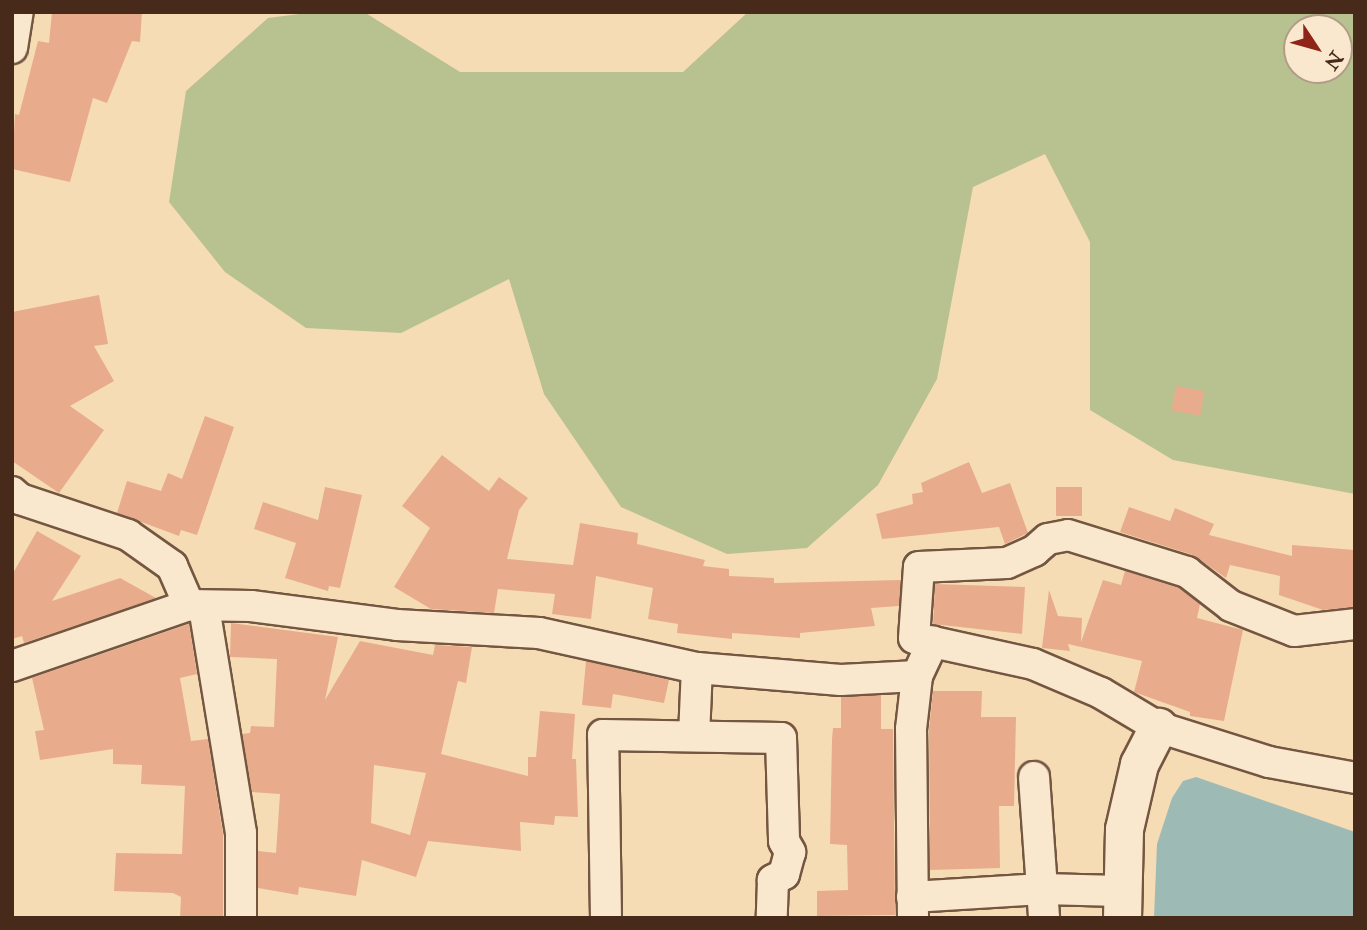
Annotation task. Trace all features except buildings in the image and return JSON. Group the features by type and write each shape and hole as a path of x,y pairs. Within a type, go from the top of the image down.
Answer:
{"street":[{"path":"12,48 18,12"},
{"path":"12,492 20,499 128,535 172,566 197,606 241,834 241,918"},
{"path":"1355,624 1294,631 1231,606 1187,572 1068,535 1048,539 1034,551 1007,563 919,567 914,638 1033,664 1101,693 1158,727 1269,762 1355,778"},
{"path":"12,666 197,606 251,606 397,625 538,633 697,668 841,680 916,676"},
{"path":"933,642 916,676 911,729 913,907 1043,903 1121,904 1124,829 1139,764 1158,727"},
{"path":"694,736 697,668"},
{"path":"606,918 603,735 781,737 783,841 790,852 784,874 774,880 772,918"},
{"path":"1034,777 1043,903"}],"green space":[{"path":"315,12 364,12 460,72 683,72 748,12 1355,12 1355,494 1173,460 1090,410 1090,242 1045,154 973,187 937,379 878,485 807,548 727,554 621,507 544,394 509,279 401,333 306,328 225,272 169,202 186,91 268,18"}],"water":[{"path":"1196,777 1355,832 1355,918 1154,918 1157,844 1172,798 1183,781"}]}
